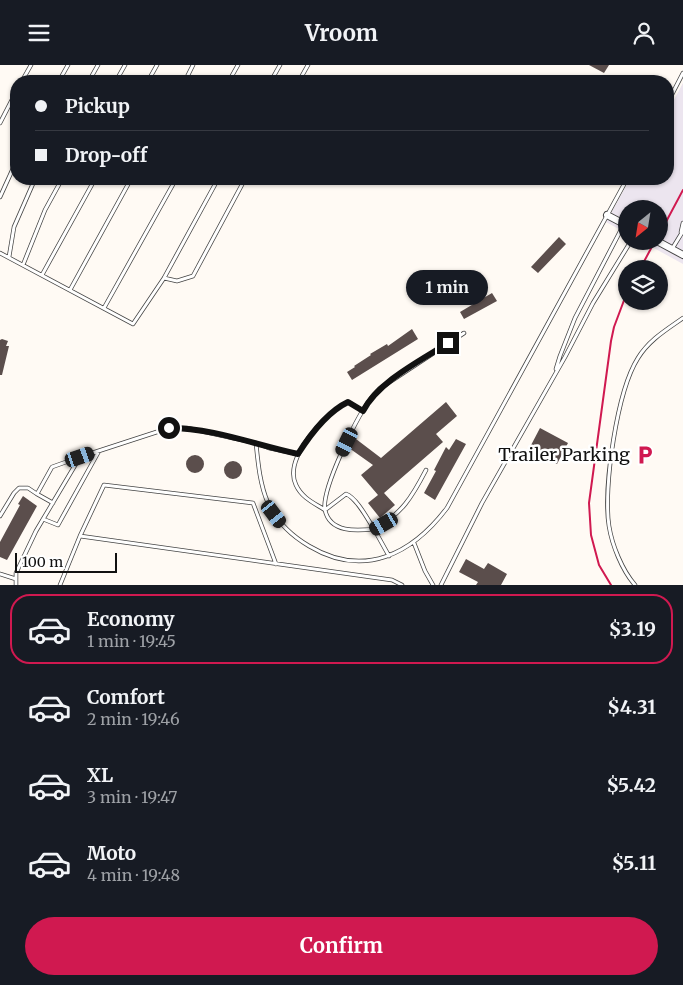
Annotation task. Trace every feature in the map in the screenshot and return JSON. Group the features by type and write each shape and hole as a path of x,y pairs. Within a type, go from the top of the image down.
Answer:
{"street":[{"path":"608,215 618,220"},
{"path":"668,247 683,255"}],"lane":[{"path":"674,90 683,73"},
{"path":"0,123 10,104"},
{"path":"0,197 10,175"},
{"path":"9,257 14,227 32,185"},
{"path":"23,265 45,210 59,185"},
{"path":"42,275 92,185"},
{"path":"70,290 128,185"},
{"path":"104,308 173,185"},
{"path":"0,253 133,324 164,278 215,185"},
{"path":"164,278 177,281 193,276 242,185"},
{"path":"256,443 262,482 274,514 291,533 313,549 338,559 361,561 402,551 414,543 432,527 448,508 624,185"},
{"path":"672,249 682,232 683,223"},
{"path":"555,375 560,356 575,318 618,237"},
{"path":"441,585 482,503 555,375 593,303 625,250"},
{"path":"635,585 617,553 609,528 607,493 612,445 622,400 630,373 637,359 655,338 683,318"},
{"path":"325,510 332,472 368,401 379,389 464,333"},
{"path":"363,411 348,402 338,407 308,439 298,454 294,470 295,485 304,497 325,510 330,519 340,527 354,531 374,529 392,519 402,509 414,494 426,470"},
{"path":"37,494 52,467 169,428 187,428 298,454"},
{"path":"44,519 58,525 99,451"},
{"path":"16,585 16,573 44,519 80,457"},
{"path":"60,585 104,485 253,503 276,564"},
{"path":"0,516 19,488 28,488 53,503"},
{"path":"325,510 346,494 350,495 362,510 389,555"},
{"path":"80,536 392,580 402,585"},
{"path":"414,543 425,571 433,585"},
{"path":"0,574 16,579"},
{"path":"390,585 392,580"}],"shaded area":[{"path":"683,83 683,264 657,250 668,250 668,200 618,200 627,185 674,185 674,100"},
{"path":"618,200 618,229 606,222"}],"building":[{"path":"589,65 609,65 604,73"},
{"path":"559,237 566,244 538,273 531,267"},
{"path":"492,293 497,301 464,319 460,312"},
{"path":"412,329 418,339 352,380 347,372 354,366 370,354 387,344 388,346"},
{"path":"0,340 8,341 6,346 9,346 2,375 0,375"},
{"path":"446,402 457,416 436,434 443,442 384,493 395,505 380,518 368,503 378,495 361,475 373,465 349,448 356,439 381,458"},
{"path":"540,428 568,443 557,464 529,449"},
{"path":"456,439 466,444 435,500 424,493 446,447 449,450"},
{"path":"195,455 201,458 204,464 201,470 195,473 189,470 186,464 189,458"},
{"path":"233,461 239,464 242,470 239,476 233,479 227,476 224,470 227,464"},
{"path":"23,496 37,506 7,560 0,557 0,542"},
{"path":"466,559 484,569 488,563 507,574 501,585 476,585 478,582 459,572"}],"railway":[{"path":"668,218 683,190"},
{"path":"645,260 650,250"},
{"path":"611,585 599,565 591,535 589,503 611,341 620,310"}],"place":[{"name":"Trailer Parking","path":"645,455"}],"route":[{"path":"169,428 187,428 219,434 298,454 308,439 338,407 348,402 363,411 368,401 379,389 448,343"}]}
